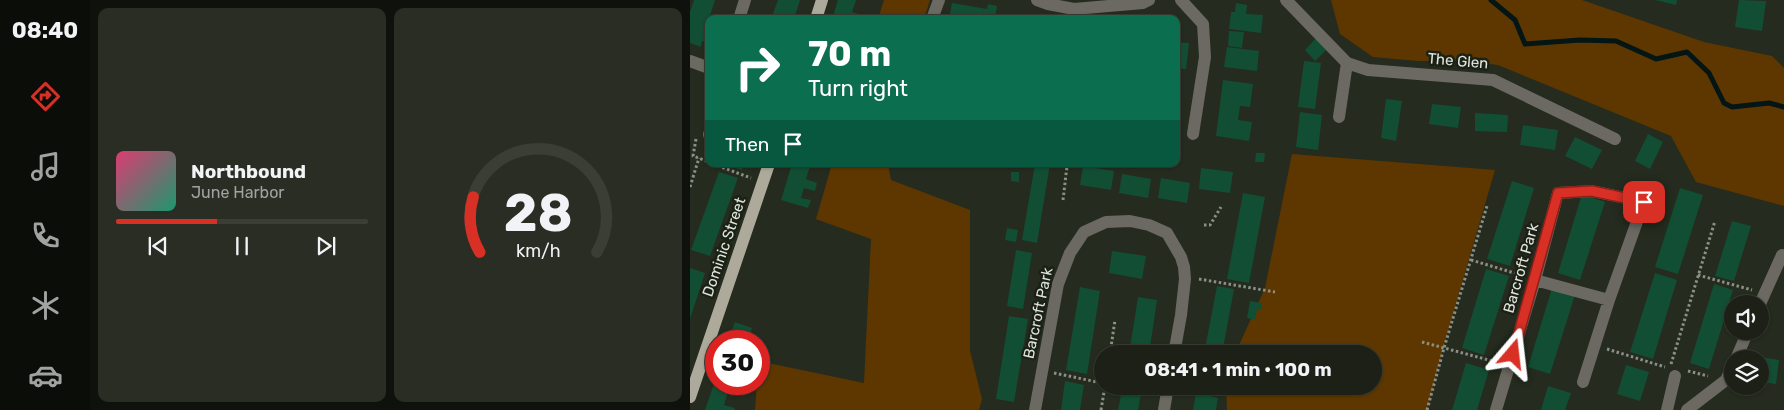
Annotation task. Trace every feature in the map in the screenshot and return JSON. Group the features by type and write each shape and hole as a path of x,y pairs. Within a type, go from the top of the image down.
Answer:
{"main road":[{"path":"817,15 822,0"},
{"name":"Dominic Street","path":"690,397 768,167"}],"street":[{"path":"740,15 745,0"},
{"path":"933,15 939,0"},
{"path":"1037,0 1074,14 1143,3 1149,0"},
{"path":"1181,0 1203,24 1206,57 1193,134"},
{"name":"The Glen","path":"1286,0 1347,63 1368,70 1493,80 1615,138"},
{"path":"690,61 705,67"},
{"path":"1339,117 1347,63"},
{"name":"Barcroft Park","path":"1496,410 1535,280 1558,193 1592,191 1644,202 1609,300"},
{"name":"Barcroft Park","path":"1035,410 1058,284 1070,252 1084,232 1106,222 1130,221 1148,225 1167,233 1181,256 1184,267 1185,280 1182,315 1176,345"},
{"path":"1764,295 1782,255"},
{"path":"1535,280 1609,300 1583,382"},
{"path":"1667,410 1674,371"},
{"path":"1687,410 1724,382"},
{"path":"1164,410 1167,395"}],"path":[{"path":"690,187 699,158"},
{"path":"722,167 763,182"},
{"path":"1063,200 1067,167"},
{"path":"1427,410 1488,206"},
{"path":"1204,225 1210,225 1221,207"},
{"path":"1674,371 1671,363 1714,221"},
{"path":"1471,260 1520,275"},
{"path":"1698,274 1752,295"},
{"path":"1200,279 1275,292"},
{"path":"1111,345 1115,320"},
{"path":"1422,342 1499,363"},
{"path":"1594,346 1674,371 1724,380"},
{"path":"1042,371 1094,381"},
{"path":"1101,410 1104,395"}],"shaded area":[{"path":"884,0 930,0 925,15 879,15"},
{"path":"1331,0 1582,0 1704,42 1772,56 1784,68 1784,206 1696,182 1671,136 1498,65 1468,61 1418,61 1373,57 1340,34"},
{"path":"1292,154 1495,170 1427,410 1227,410 1226,395 1382,395 1382,345 1239,345 1265,288"},
{"path":"831,167 889,167 891,180 970,210 970,351 982,399 979,410 755,410 756,395 770,395 770,363 864,383 871,239 780,206 816,219"}],"building":[{"path":"694,0 715,0 710,15 705,15 705,42 702,41 701,47 690,43 690,12"},
{"path":"778,0 800,0 795,15 772,15"},
{"path":"838,0 856,0 852,12 862,15 833,15"},
{"path":"1655,0 1677,0 1676,5"},
{"path":"1739,0 1766,1 1762,31 1735,27"},
{"path":"952,3 987,9 988,4 997,6 996,15 950,14"},
{"path":"1236,3 1247,5 1246,14 1263,15 1261,33 1229,29 1231,12 1235,12"},
{"path":"1229,31 1244,32 1242,48 1228,46"},
{"path":"1316,38 1327,49 1315,61 1305,50"},
{"path":"1180,42 1189,43 1186,69 1180,68"},
{"path":"1227,47 1259,51 1257,71 1224,67"},
{"path":"1304,61 1321,63 1315,109 1298,107"},
{"path":"1223,80 1253,84 1250,107 1240,106 1238,120 1252,122 1249,141 1216,136"},
{"path":"1386,99 1402,101 1396,141 1381,138"},
{"path":"1432,104 1461,107 1458,128 1429,124"},
{"path":"1300,112 1322,115 1318,150 1296,147"},
{"path":"1475,113 1508,115 1507,132 1475,131"},
{"path":"1523,125 1558,130 1555,150 1520,145"},
{"path":"1648,134 1663,142 1650,169 1635,161"},
{"path":"1575,137 1602,150 1592,169 1565,156"},
{"path":"1256,153 1265,153 1264,162 1255,162"},
{"path":"791,167 810,167 806,179 817,183 815,191 804,188 801,198 811,200 808,208 781,200"},
{"path":"1034,167 1050,167 1037,243 1022,240"},
{"path":"1083,167 1114,171 1111,190 1080,185"},
{"path":"1201,168 1233,172 1230,193 1199,189"},
{"path":"719,172 738,178 710,256 691,250"},
{"path":"1011,172 1019,172 1019,182 1011,181"},
{"path":"1122,174 1151,179 1148,198 1119,193"},
{"path":"1161,178 1190,183 1187,203 1158,198"},
{"path":"1512,181 1534,188 1510,266 1487,259"},
{"path":"1680,188 1703,195 1678,274 1655,267"},
{"path":"1243,193 1265,197 1249,283 1227,279"},
{"path":"1582,194 1605,202 1580,280 1558,273"},
{"path":"1732,221 1751,226 1734,281 1715,276"},
{"path":"1007,228 1018,230 1016,242 1005,240"},
{"path":"1016,250 1032,253 1023,309 1007,306"},
{"path":"1112,251 1146,256 1142,279 1109,273"},
{"path":"690,268 705,273 690,319"},
{"path":"1486,269 1509,276 1484,355 1462,348"},
{"path":"1655,273 1677,280 1653,359 1630,352"},
{"path":"1714,284 1733,290 1731,295 1724,295 1724,320 1709,369 1690,363"},
{"path":"1217,286 1234,289 1224,345 1206,345"},
{"path":"1080,287 1100,291 1087,374 1066,370"},
{"path":"1552,288 1575,295 1550,374 1528,367"},
{"path":"1138,297 1157,300 1150,345 1130,345"},
{"path":"1250,301 1262,303 1261,310 1257,309 1255,320 1247,318"},
{"path":"1009,316 1028,319 1014,402 996,399"},
{"path":"735,322 752,328 751,330 732,330"},
{"path":"1769,358 1779,360 1776,384 1769,383"},
{"path":"1466,363 1489,370 1477,410 1452,410"},
{"path":"1626,365 1649,372 1640,401 1617,394"},
{"path":"1065,381 1084,385 1080,410 1061,410"},
{"path":"1548,386 1571,393 1565,410 1541,410"},
{"path":"710,395 727,395 724,405 735,408 734,410 705,410"},
{"path":"1121,395 1141,395 1138,410 1118,410"},
{"path":"1196,395 1218,398 1216,410 1193,410"}],"waterway":[{"path":"1491,0 1515,20 1525,44 1580,40 1616,41 1656,59 1687,52 1709,73 1724,103 1732,107 1769,103 1784,107"}],"route":[{"path":"1513,354 1558,193 1592,191 1644,202"}]}
